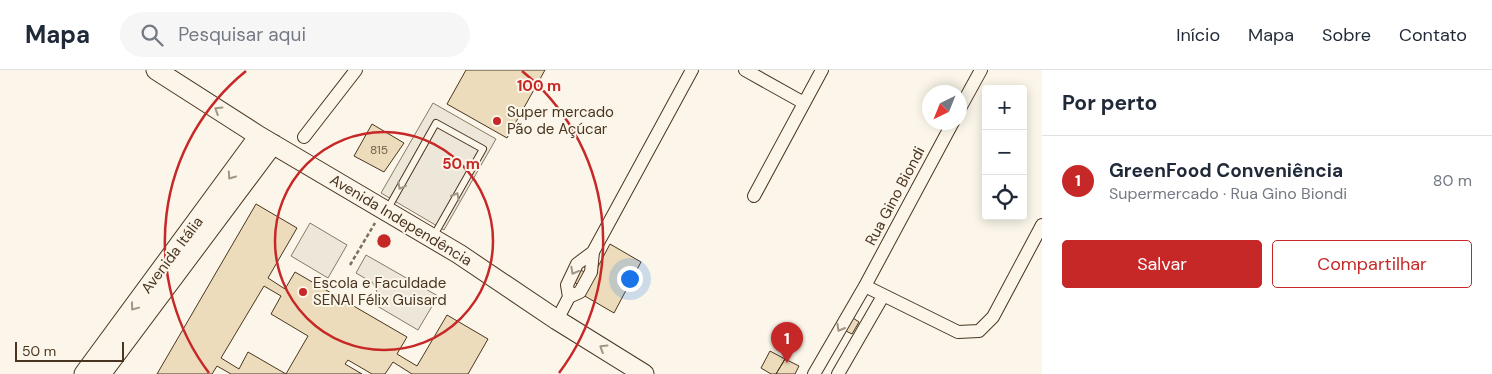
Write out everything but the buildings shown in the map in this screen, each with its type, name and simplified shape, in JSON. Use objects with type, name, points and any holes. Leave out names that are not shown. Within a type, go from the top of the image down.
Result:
[{"type":"main road","name":"Avenida Independência","points":[[156,70],[169,75],[266,140],[459,254],[557,320],[644,374]]},
{"type":"main road","name":"Avenida Itália","points":[[84,374],[266,140]]},
{"type":"main road","name":"Avenida Itália","points":[[101,374],[266,140]]},
{"type":"street","points":[[304,137],[356,70]]},
{"type":"street","points":[[557,320],[569,296],[580,292],[591,272],[593,252],[692,70]]},
{"type":"street","points":[[746,70],[804,103]]},
{"type":"street","points":[[754,196],[822,70]]},
{"type":"street","points":[[967,97],[981,70]]},
{"type":"street","name":"Rua Gino Biondi","points":[[817,373],[949,130]]},
{"type":"street","points":[[865,286],[958,332],[979,331],[993,317],[1042,224]]},
{"type":"street","points":[[838,374],[883,296]]},
{"type":"lane","points":[[385,210],[436,123],[483,149],[432,238]]},
{"type":"path","points":[[350,265],[385,210]]},
{"type":"shaded area","points":[[433,103],[496,139],[444,230],[381,193]]},
{"type":"shaded area","points":[[310,223],[347,245],[328,278],[291,256]]},
{"type":"shaded area","points":[[366,255],[438,296],[418,330],[372,303],[377,292],[373,283],[356,273]]},
{"type":"place","name":"Super mercado Pão de Açúcar","points":[[497,121]]},
{"type":"place","name":"Escola e Faculdade SENAI Félix Guisard","points":[[303,292]]},
{"type":"place","name":"GreenFood Conveniência","points":[[787,363]]}]
